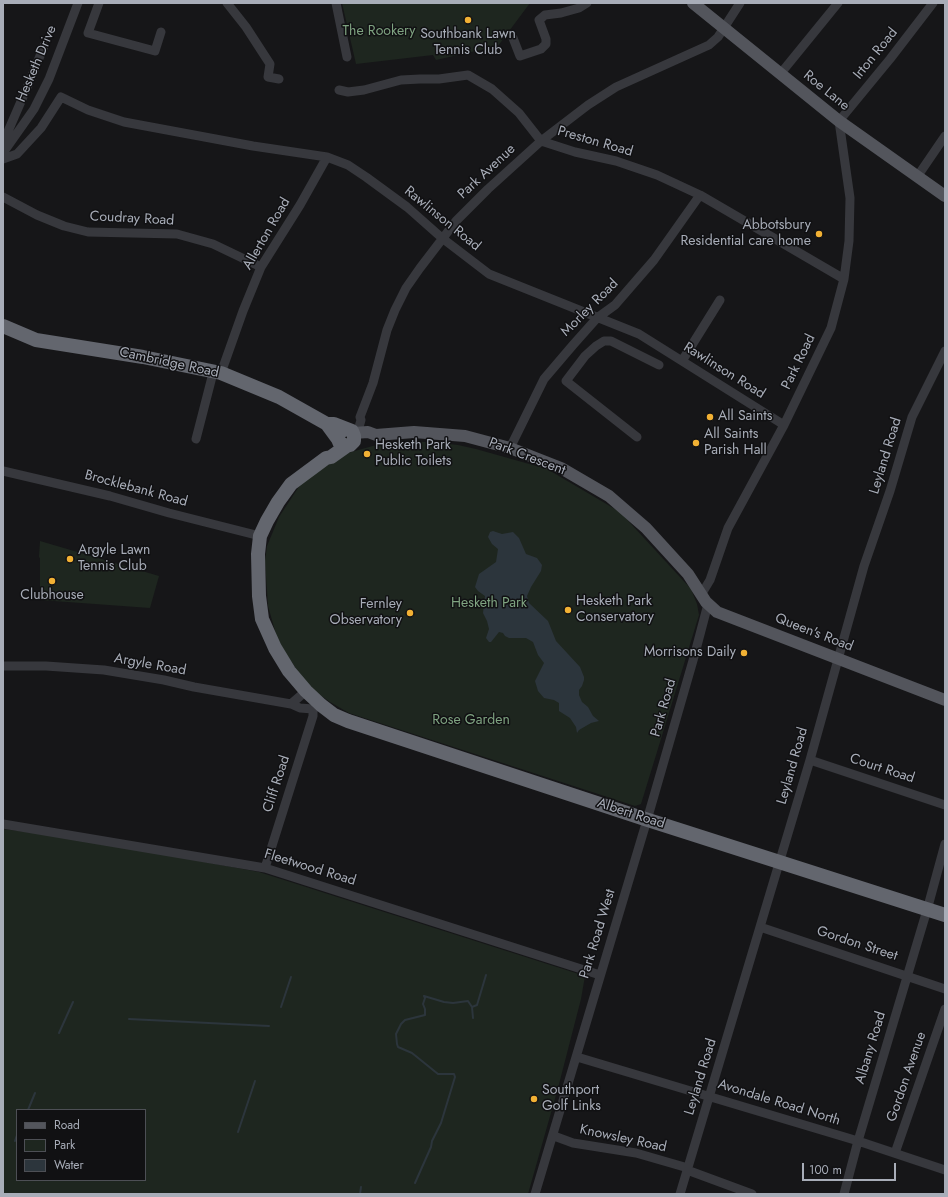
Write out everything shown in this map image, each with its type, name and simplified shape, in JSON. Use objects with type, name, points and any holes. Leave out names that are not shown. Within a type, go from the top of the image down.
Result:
[{"type":"highway","name":"Cambridge Road","points":[[3,326],[36,340],[143,357],[217,373],[278,397],[328,424],[347,437]]},
{"type":"highway","points":[[317,707],[289,671],[275,648],[262,619],[258,573],[260,536],[278,502],[291,484],[326,458],[331,457],[347,437]]},
{"type":"highway","name":"Albert Road","points":[[317,707],[348,721],[646,820],[945,916]]},
{"type":"main road","name":"Roe Lane","points":[[693,3],[839,121],[945,196]]},
{"type":"main road","name":"Park Crescent","points":[[347,437],[368,432],[376,435],[414,432],[465,436],[510,448],[561,468],[609,496],[646,528],[688,574]]},
{"type":"main road","name":"Queen's Road","points":[[688,574],[704,600],[712,609],[724,615],[945,700]]},
{"type":"street","name":"Hesketh Drive","points":[[3,153],[34,109],[49,78],[78,3]]},
{"type":"street","points":[[99,3],[88,33],[155,51],[161,32]]},
{"type":"street","points":[[227,3],[246,27],[270,64],[268,77],[279,79]]},
{"type":"street","points":[[336,3],[347,56]]},
{"type":"street","points":[[513,38],[520,56],[542,49],[546,44],[546,39],[539,20],[545,15],[579,8],[588,3]]},
{"type":"street","name":"Park Avenue","points":[[347,437],[360,417],[373,383],[387,330],[406,288],[456,221],[540,141],[588,105],[616,87],[709,46],[724,28],[740,3]]},
{"type":"street","points":[[781,73],[838,3]]},
{"type":"street","name":"Irton Road","points":[[839,121],[890,59],[933,3]]},
{"type":"street","points":[[3,143],[44,46]]},
{"type":"street","name":"Preston Road","points":[[339,91],[348,92],[364,90],[401,80],[439,79],[468,75],[492,89],[519,114],[540,141],[575,152],[616,161],[657,175],[700,195],[844,279]]},
{"type":"street","name":"Rawlinson Road","points":[[3,159],[17,154],[41,128],[61,97],[88,110],[124,122],[253,146],[327,157],[348,165],[366,177],[407,207],[442,238],[488,274],[639,334],[784,425]]},
{"type":"street","name":"Park Road","points":[[646,820],[694,657],[704,600],[728,528],[784,425],[831,328],[844,279],[849,241],[850,198],[839,121]]},
{"type":"street","points":[[917,177],[945,136]]},
{"type":"street","name":"Allerton Road","points":[[196,438],[217,373],[261,267],[300,205],[327,157]]},
{"type":"street","name":"Morley Road","points":[[510,448],[544,379],[597,318],[616,305],[654,260],[700,195]]},
{"type":"street","name":"Coudray Road","points":[[3,197],[36,215],[64,226],[88,232],[177,234],[213,244],[261,267]]},
{"type":"street","points":[[682,361],[720,300]]},
{"type":"street","points":[[566,381],[585,356],[604,341],[611,340],[659,365]]},
{"type":"street","points":[[573,345],[585,356]]},
{"type":"street","points":[[650,360],[658,346]]},
{"type":"street","name":"Leyland Road","points":[[680,1194],[810,760],[864,566],[890,491],[912,417],[945,351]]},
{"type":"street","points":[[550,372],[566,381],[637,437]]},
{"type":"street","name":"Brocklebank Road","points":[[3,470],[110,496],[169,513],[260,536]]},
{"type":"street","name":"Argyle Road","points":[[3,666],[46,666],[104,670],[291,704],[300,708],[317,707]]},
{"type":"street","points":[[291,704],[306,691]]},
{"type":"street","name":"Cliff Road","points":[[265,868],[317,707]]},
{"type":"street","name":"Court Road","points":[[810,760],[945,805]]},
{"type":"street","name":"Park Road West","points":[[535,1194],[554,1136],[646,820]]},
{"type":"street","name":"Fleetwood Road","points":[[3,824],[265,868],[600,975]]},
{"type":"street","name":"Albany Road","points":[[844,1194],[858,1141],[927,910],[945,844]]},
{"type":"street","name":"Gordon Street","points":[[760,927],[945,989]]},
{"type":"street","name":"Gordon Avenue","points":[[895,1153],[945,1009]]},
{"type":"street","name":"Avondale Road North","points":[[577,1057],[858,1141],[945,1170]]},
{"type":"street","name":"Knowsley Road","points":[[554,1136],[573,1143],[636,1153],[687,1169],[752,1194]]},
{"type":"green space","name":"The Rookery","points":[[342,3],[530,3],[498,46],[436,60],[433,55],[356,64]]},
{"type":"green space","name":"Hesketh Park","points":[[387,442],[430,442],[458,445],[547,469],[620,512],[691,589],[697,604],[699,615],[641,804],[635,806],[349,713],[312,689],[300,675],[278,641],[268,606],[265,561],[267,546],[279,517],[300,485],[323,466],[344,454]]},
{"type":"green space","name":"Argyle Lawn Tennis Club","points":[[40,541],[159,576],[150,608],[40,600]]},
{"type":"green space","points":[[3,829],[82,839],[259,872],[585,976],[581,999],[558,1088],[528,1194],[3,1194]]},
{"type":"water","points":[[493,531],[502,534],[513,532],[519,538],[526,554],[537,558],[542,565],[541,571],[527,596],[529,603],[548,621],[556,641],[580,667],[584,680],[579,690],[579,695],[582,702],[599,721],[591,723],[579,730],[577,733],[576,727],[570,718],[559,711],[559,703],[554,700],[544,698],[538,691],[535,681],[544,663],[538,655],[533,642],[526,638],[509,638],[503,633],[499,632],[491,642],[489,642],[486,638],[489,629],[483,613],[485,596],[475,587],[479,574],[496,562],[498,549],[492,544],[488,537],[490,532]]},
{"type":"waterway","points":[[472,1007],[477,1005],[486,975]]},
{"type":"waterway","points":[[281,1007],[291,977]]},
{"type":"waterway","points":[[415,1183],[441,1123],[455,1077],[454,1074],[438,1074],[412,1053],[398,1047],[396,1034],[401,1024],[405,1020],[425,1015],[423,1004],[425,998],[424,996],[444,1002],[453,1003],[468,1001],[472,1007],[473,1018]]},
{"type":"waterway","points":[[59,1033],[73,1002]]},
{"type":"waterway","points":[[129,1019],[269,1026]]},
{"type":"waterway","points":[[238,1132],[255,1081]]},
{"type":"waterway","points":[[28,1109],[35,1093]]},
{"type":"waterway","points":[[360,1194],[361,1187]]},
{"type":"place","name":"Southbank Lawn Tennis Club","points":[[468,20]]},
{"type":"place","name":"Abbotsbury Residential care home","points":[[819,234]]},
{"type":"place","name":"All Saints","points":[[710,417]]},
{"type":"place","name":"All Saints Parish Hall","points":[[696,443]]},
{"type":"place","name":"Hesketh Park Public Toilets","points":[[367,454]]},
{"type":"place","name":"Argyle Lawn Tennis Club","points":[[70,559]]},
{"type":"place","name":"Clubhouse","points":[[52,581]]},
{"type":"place","name":"Hesketh Park Conservatory","points":[[568,610]]},
{"type":"place","name":"Fernley Observatory","points":[[410,613]]},
{"type":"place","name":"Morrisons Daily","points":[[744,653]]},
{"type":"place","name":"Southport Golf Links","points":[[534,1099]]},
{"type":"park label","name":"Rose Garden","points":[[471,721]]}]
